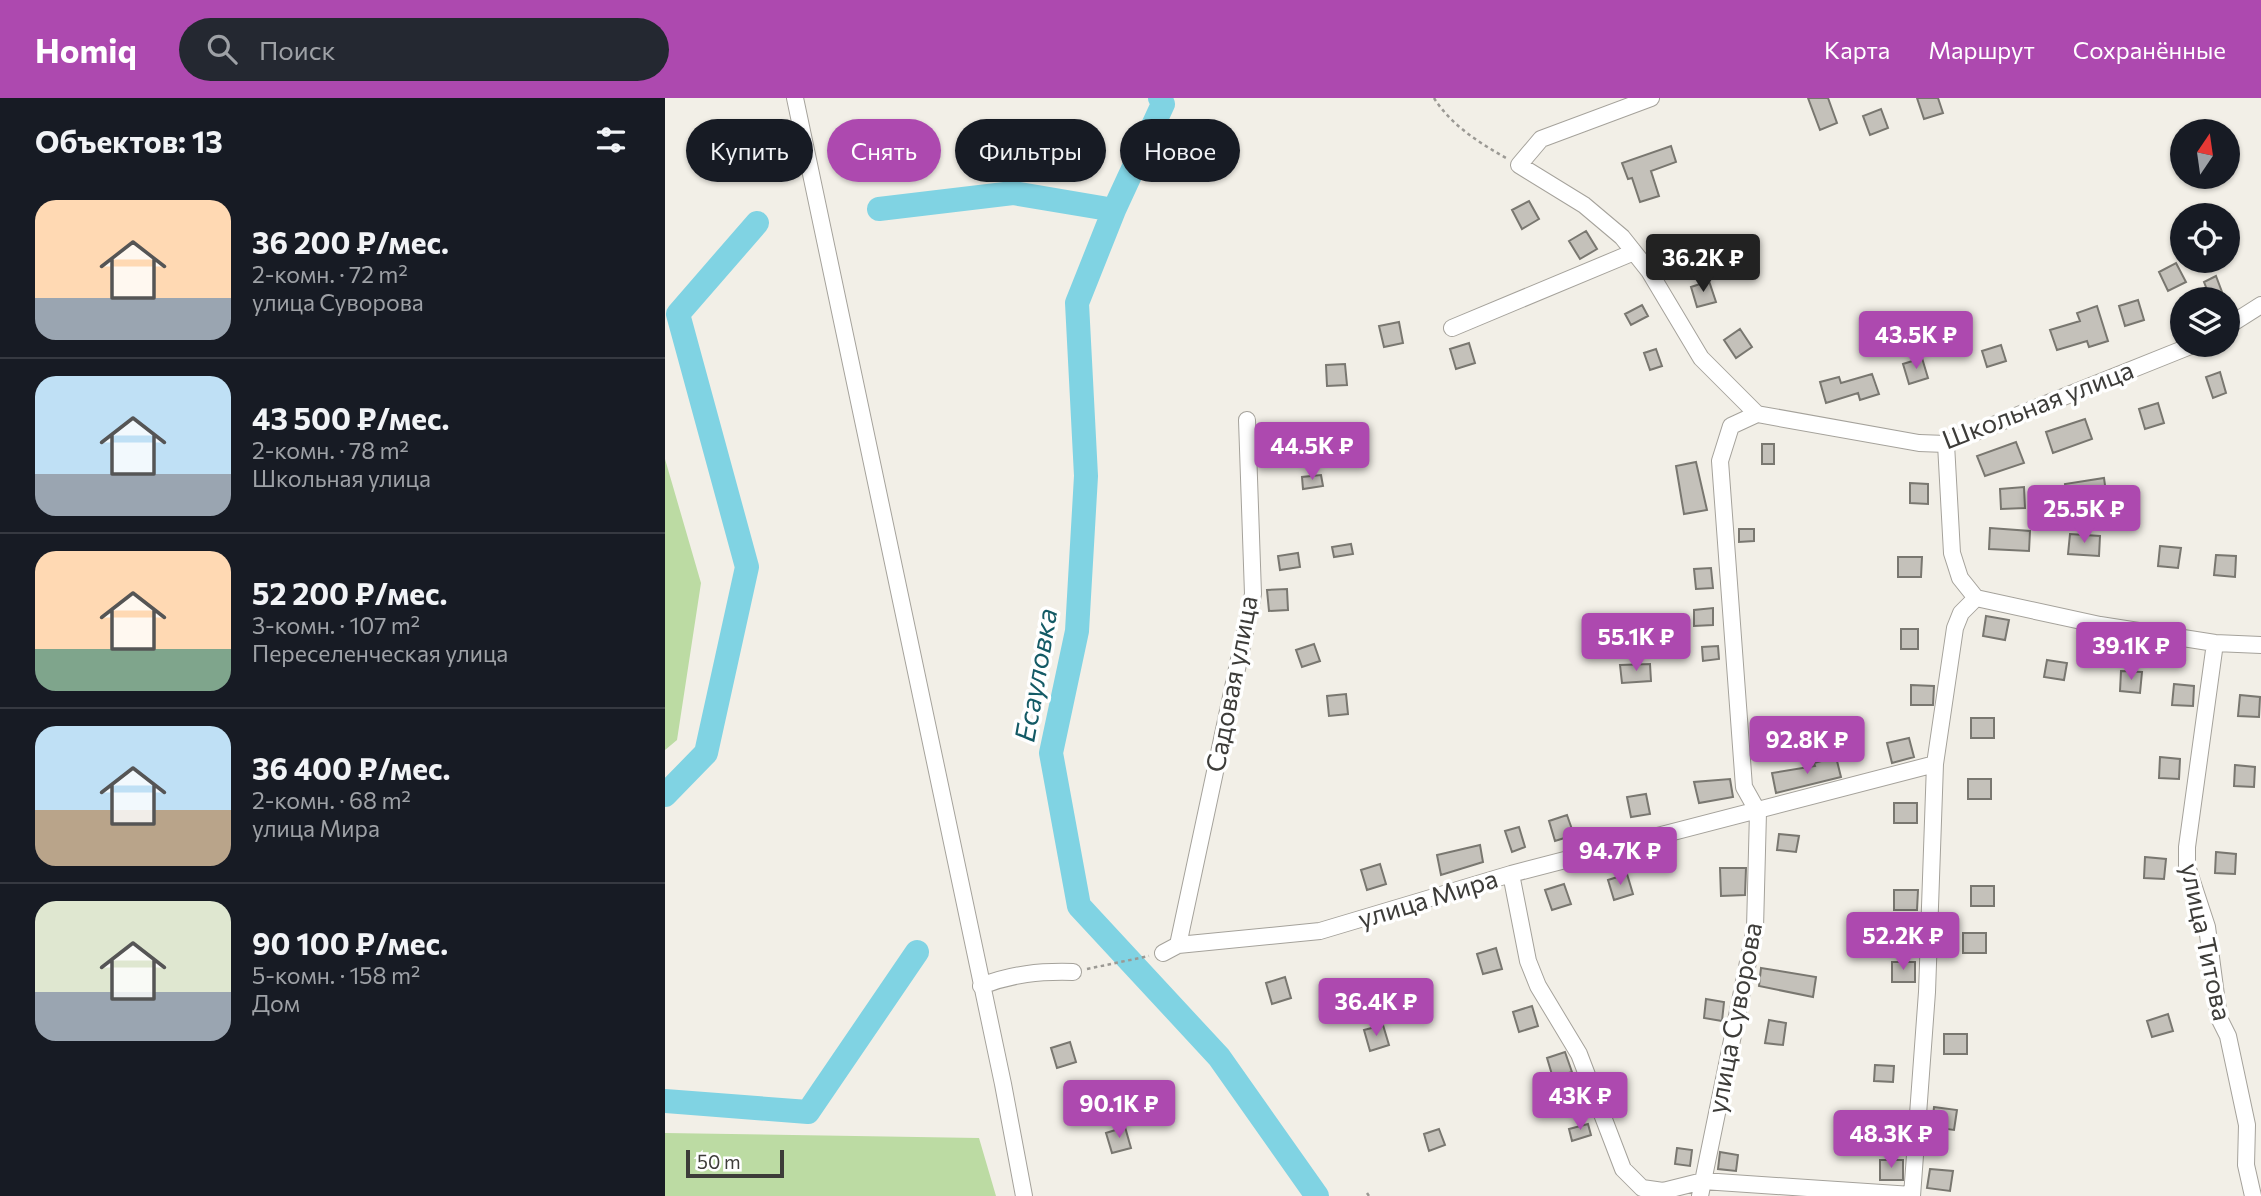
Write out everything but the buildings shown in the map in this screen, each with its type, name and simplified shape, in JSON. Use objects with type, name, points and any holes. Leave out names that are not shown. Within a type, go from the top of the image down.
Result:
[{"type":"street","points":[[795,98],[1024,1196]]},
{"type":"street","points":[[1651,98],[1541,139],[1519,165],[1584,205],[1635,252],[1702,358],[1757,414]]},
{"type":"street","points":[[1452,328],[1635,252]]},
{"type":"street","points":[[2240,318],[2261,305]]},
{"type":"street","name":"Школьная улица","points":[[1757,414],[1919,443],[1946,444],[2170,354]]},
{"type":"street","name":"улица Суворова","points":[[1702,1188],[1753,940],[1758,812],[1744,787],[1720,461],[1731,426],[1757,414]]},
{"type":"street","name":"Садовая улица","points":[[1178,944],[1253,594],[1247,420]]},
{"type":"street","points":[[1946,444],[1952,553],[1960,578],[1976,597],[2100,625],[2215,643],[2261,645]]},
{"type":"street","points":[[1511,874],[1528,961],[1538,986],[1579,1054],[1623,1169],[1642,1188],[1671,1191],[1702,1188],[1912,1196],[1927,992],[1935,764],[1955,628],[1961,613],[1976,597]]},
{"type":"street","name":"улица Титова","points":[[2215,643],[2187,847],[2187,866],[2207,927],[2219,1018],[2228,1037],[2247,1125],[2246,1166],[2253,1196]]},
{"type":"street","name":"улица Мира","points":[[1163,953],[1178,944],[1320,931],[1511,874],[1935,764]]},
{"type":"street","points":[[981,986],[1007,976],[1041,971],[1073,972]]},
{"type":"path","points":[[1434,98],[1442,110],[1475,140],[1519,165]]},
{"type":"path","points":[[1073,972],[1163,953]]},
{"type":"green space","points":[[665,459],[701,583],[677,740],[665,750]]},
{"type":"green space","points":[[665,1133],[979,1138],[996,1196],[665,1196]]},
{"type":"waterway","name":"Есауловка","points":[[1160,98],[1163,104],[1114,210],[1077,303],[1086,476],[1077,631],[1051,753],[1079,906],[1219,1057],[1317,1196]]},
{"type":"waterway","name":"Есауловка","points":[[879,209],[1013,193],[1114,210]]},
{"type":"waterway","name":"Есауловка","points":[[665,795],[706,753],[747,567],[678,314],[757,223]]},
{"type":"waterway","name":"Есауловка","points":[[665,1101],[808,1112],[917,952]]}]
